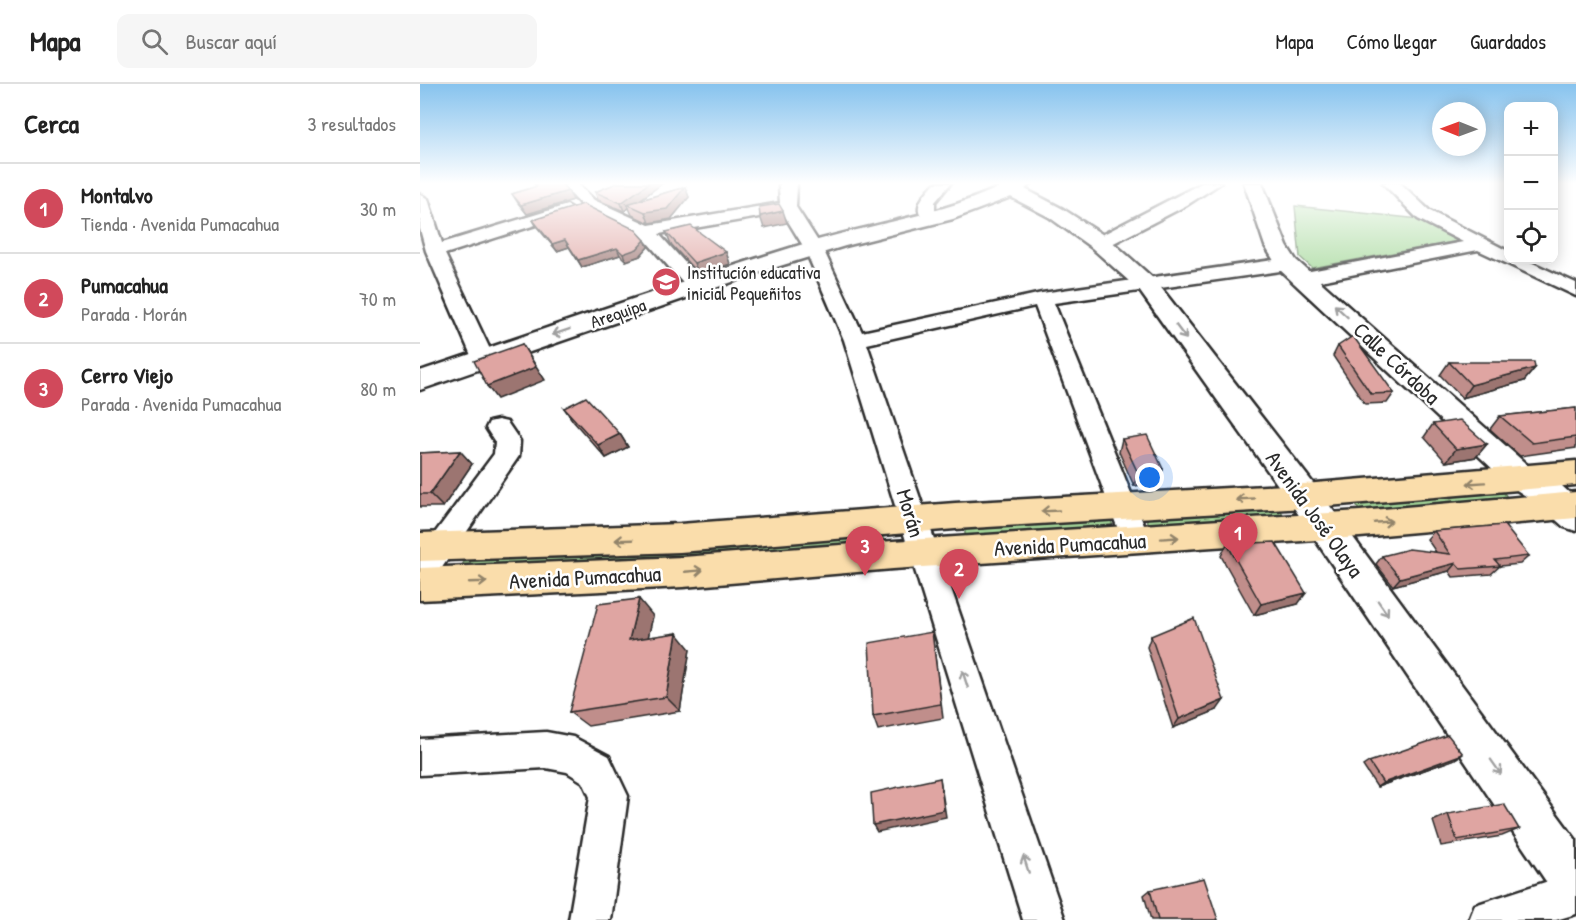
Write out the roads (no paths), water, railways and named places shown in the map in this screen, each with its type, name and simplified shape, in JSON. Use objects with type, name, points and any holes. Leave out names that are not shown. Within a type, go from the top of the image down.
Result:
[{"type":"main road","name":"Avenida Pumacahua","points":[[431,547],[680,538],[919,536],[1136,540],[1523,479],[1576,473]]},
{"type":"main road","name":"Avenida Pumacahua","points":[[420,584],[672,573],[1124,507],[1314,511],[1572,510]]},
{"type":"street","points":[[425,222],[435,251],[484,360]]},
{"type":"street","points":[[435,251],[527,222]]},
{"type":"street","points":[[628,222],[647,231],[696,286]]},
{"type":"street","points":[[647,231],[700,222]]},
{"type":"street","name":"Morán","points":[[797,222],[814,249],[855,340],[1044,920]]},
{"type":"street","name":"Arequipa","points":[[420,381],[696,286],[814,249],[915,222]]},
{"type":"street","name":"Avenida José Olaya","points":[[1069,222],[1100,243],[1147,285],[1314,511],[1576,881]]},
{"type":"street","points":[[1100,243],[1141,222]]},
{"type":"street","name":"Calle Córdoba","points":[[1267,222],[1276,246],[1296,271],[1523,479],[1572,510]]},
{"type":"street","points":[[1437,222],[1504,256]]},
{"type":"street","points":[[855,340],[1042,299],[1147,285],[1296,271],[1479,244]]},
{"type":"street","points":[[1521,264],[1576,290]]},
{"type":"street","points":[[1042,299],[1136,540]]},
{"type":"street","points":[[420,576],[431,547],[506,456],[508,441],[498,428]]},
{"type":"street","points":[[420,757],[546,750],[573,755],[597,769],[609,796],[590,920]]},
{"type":"street","points":[[1490,920],[1576,893]]},
{"type":"place","name":"Institución educativa inicial Pequeñitos","points":[[666,282]]},
{"type":"place","name":"Montalvo","points":[[1238,563]]},
{"type":"place","name":"Cerro Viejo","points":[[865,576]]},
{"type":"place","name":"Pumacahua","points":[[959,599]]}]
